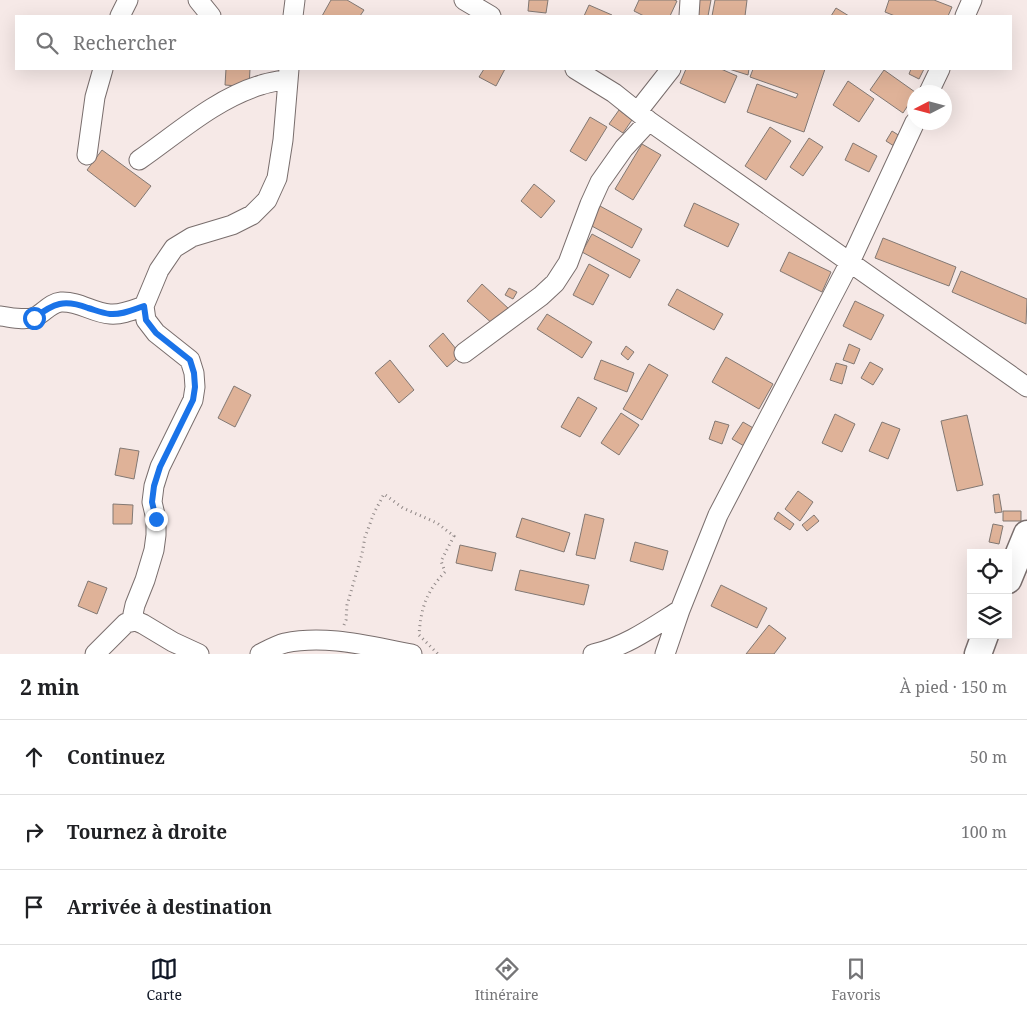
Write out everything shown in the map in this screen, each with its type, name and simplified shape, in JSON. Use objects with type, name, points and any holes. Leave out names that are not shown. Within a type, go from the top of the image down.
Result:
[{"type":"street","points":[[120,15],[128,0]]},
{"type":"street","points":[[198,0],[210,15]]},
{"type":"street","points":[[293,15],[295,0]]},
{"type":"street","points":[[689,15],[690,0]]},
{"type":"street","points":[[964,15],[972,0]]},
{"type":"street","points":[[469,1],[490,15]]},
{"type":"street","points":[[87,155],[95,97],[103,70]]},
{"type":"street","points":[[577,70],[614,93],[643,116],[1027,386]]},
{"type":"street","points":[[464,353],[555,283],[568,262],[600,182],[624,148],[670,70]]},
{"type":"street","points":[[932,85],[940,70]]},
{"type":"street","points":[[136,621],[133,614],[135,605],[154,550],[156,519],[152,502],[154,486],[160,467],[193,400],[195,387],[194,373],[190,360],[156,333],[146,320],[144,306],[158,270],[174,248],[192,237],[252,216],[267,200],[277,178],[283,140],[288,74],[236,95],[200,115],[139,160]]},
{"type":"street","points":[[665,654],[680,610],[718,516],[850,262],[911,130]]},
{"type":"street","points":[[0,316],[22,319],[34,318],[48,307],[60,302],[71,303],[109,314],[122,314],[144,306]]},
{"type":"street","points":[[1012,570],[1027,534]]},
{"type":"street","points":[[593,654],[638,636],[680,610]]},
{"type":"street","points":[[95,654],[126,624],[136,621],[199,654]]},
{"type":"street","points":[[978,654],[984,639]]},
{"type":"street","points":[[260,654],[283,643],[307,640],[339,642],[412,654]]},
{"type":"path","points":[[339,642],[346,620],[347,605],[365,537],[384,494],[404,508],[437,524],[454,536],[441,561],[445,572],[433,585],[421,613],[419,635],[438,654]]},
{"type":"building","points":[[331,0],[347,0],[364,10],[361,15],[323,15]]},
{"type":"building","points":[[529,0],[548,0],[546,13],[528,11]]},
{"type":"building","points":[[639,0],[677,1],[670,15],[642,15],[634,11]]},
{"type":"building","points":[[698,0],[711,0],[708,15],[696,15]]},
{"type":"building","points":[[715,0],[747,0],[745,15],[712,15]]},
{"type":"building","points":[[889,0],[934,0],[952,7],[948,15],[892,15],[885,12]]},
{"type":"building","points":[[589,5],[612,15],[584,15]]},
{"type":"building","points":[[836,8],[847,15],[832,15]]},
{"type":"building","points":[[226,70],[250,70],[249,87],[225,85]]},
{"type":"building","points":[[483,70],[504,70],[496,86],[479,77]]},
{"type":"building","points":[[686,70],[723,70],[737,76],[725,103],[680,83]]},
{"type":"building","points":[[732,70],[749,70],[748,75]]},
{"type":"building","points":[[753,70],[825,70],[804,132],[747,112],[757,84],[796,98],[798,94],[750,77]]},
{"type":"building","points":[[884,70],[907,86],[907,107],[903,113],[870,90]]},
{"type":"building","points":[[911,70],[924,70],[919,79],[909,74]]},
{"type":"building","points":[[848,81],[874,99],[859,122],[833,105]]},
{"type":"building","points":[[619,110],[632,120],[623,133],[609,124]]},
{"type":"building","points":[[590,117],[607,127],[586,161],[570,151]]},
{"type":"building","points":[[770,127],[791,141],[766,180],[745,166]]},
{"type":"building","points":[[892,131],[900,136],[894,146],[886,141]]},
{"type":"building","points":[[809,138],[823,147],[803,176],[790,167]]},
{"type":"building","points":[[853,143],[877,156],[869,172],[845,160]]},
{"type":"building","points":[[642,144],[661,155],[633,200],[615,189]]},
{"type":"building","points":[[102,150],[151,186],[135,207],[87,170]]},
{"type":"building","points":[[534,184],[555,201],[541,218],[521,201]]},
{"type":"building","points":[[694,203],[739,224],[728,247],[684,226]]},
{"type":"building","points":[[600,206],[642,229],[632,248],[590,225]]},
{"type":"building","points":[[592,234],[640,260],[630,278],[582,252]]},
{"type":"building","points":[[883,238],[956,267],[949,286],[875,258]]},
{"type":"building","points":[[789,252],[831,272],[822,292],[780,271]]},
{"type":"building","points":[[589,264],[609,275],[593,305],[573,295]]},
{"type":"building","points":[[961,271],[1027,299],[1026,324],[952,292]]},
{"type":"building","points":[[482,284],[509,309],[494,325],[467,301]]},
{"type":"building","points":[[509,288],[517,292],[513,299],[505,295]]},
{"type":"building","points":[[677,289],[723,314],[714,330],[668,305]]},
{"type":"building","points":[[855,301],[884,315],[871,340],[843,326]]},
{"type":"building","points":[[547,314],[592,342],[582,358],[537,329]]},
{"type":"building","points":[[443,333],[461,355],[447,367],[429,346]]},
{"type":"building","points":[[849,344],[860,349],[854,364],[843,360]]},
{"type":"building","points":[[626,346],[634,352],[628,360],[621,354]]},
{"type":"building","points":[[726,357],[773,384],[759,409],[712,382]]},
{"type":"building","points":[[390,360],[414,390],[399,403],[375,373]]},
{"type":"building","points":[[601,360],[634,373],[627,392],[594,379]]},
{"type":"building","points":[[870,362],[883,369],[873,385],[861,378]]},
{"type":"building","points":[[836,363],[847,366],[842,384],[830,380]]},
{"type":"building","points":[[649,364],[668,375],[642,420],[623,409]]},
{"type":"building","points":[[234,386],[251,395],[235,427],[218,418]]},
{"type":"building","points":[[578,397],[597,408],[580,437],[561,427]]},
{"type":"building","points":[[621,413],[639,425],[619,455],[601,443]]},
{"type":"building","points":[[835,414],[855,424],[842,452],[822,443]]},
{"type":"building","points":[[967,415],[983,485],[957,491],[941,421]]},
{"type":"building","points":[[715,421],[729,425],[722,444],[709,439]]},
{"type":"building","points":[[743,422],[755,429],[744,446],[732,439]]},
{"type":"building","points":[[882,422],[900,429],[888,459],[869,451]]},
{"type":"building","points":[[120,448],[139,451],[134,479],[115,475]]},
{"type":"building","points":[[798,491],[813,502],[800,521],[785,509]]},
{"type":"building","points":[[999,494],[1002,512],[995,513],[993,495]]},
{"type":"building","points":[[113,504],[133,505],[132,524],[113,524]]},
{"type":"building","points":[[1003,511],[1021,511],[1021,521],[1003,521]]},
{"type":"building","points":[[778,512],[794,524],[790,530],[774,519]]},
{"type":"building","points":[[585,514],[604,519],[595,559],[576,555]]},
{"type":"building","points":[[814,515],[819,521],[807,531],[802,525]]},
{"type":"building","points":[[522,518],[570,533],[564,552],[516,537]]},
{"type":"building","points":[[993,524],[1003,526],[999,544],[989,542]]},
{"type":"building","points":[[635,542],[668,551],[663,570],[630,561]]},
{"type":"building","points":[[460,545],[496,553],[492,571],[456,563]]},
{"type":"building","points":[[520,570],[589,585],[584,605],[515,590]]},
{"type":"building","points":[[88,581],[107,588],[97,614],[78,606]]},
{"type":"building","points":[[721,585],[767,608],[757,628],[711,606]]},
{"type":"building","points":[[769,625],[786,638],[774,654],[746,654]]},
{"type":"route","points":[[34,318],[48,307],[60,302],[84,306],[109,314],[122,314],[144,306],[146,320],[156,333],[167,344],[190,360],[194,373],[195,387],[193,400],[160,467],[154,486],[152,502],[156,519]]}]
